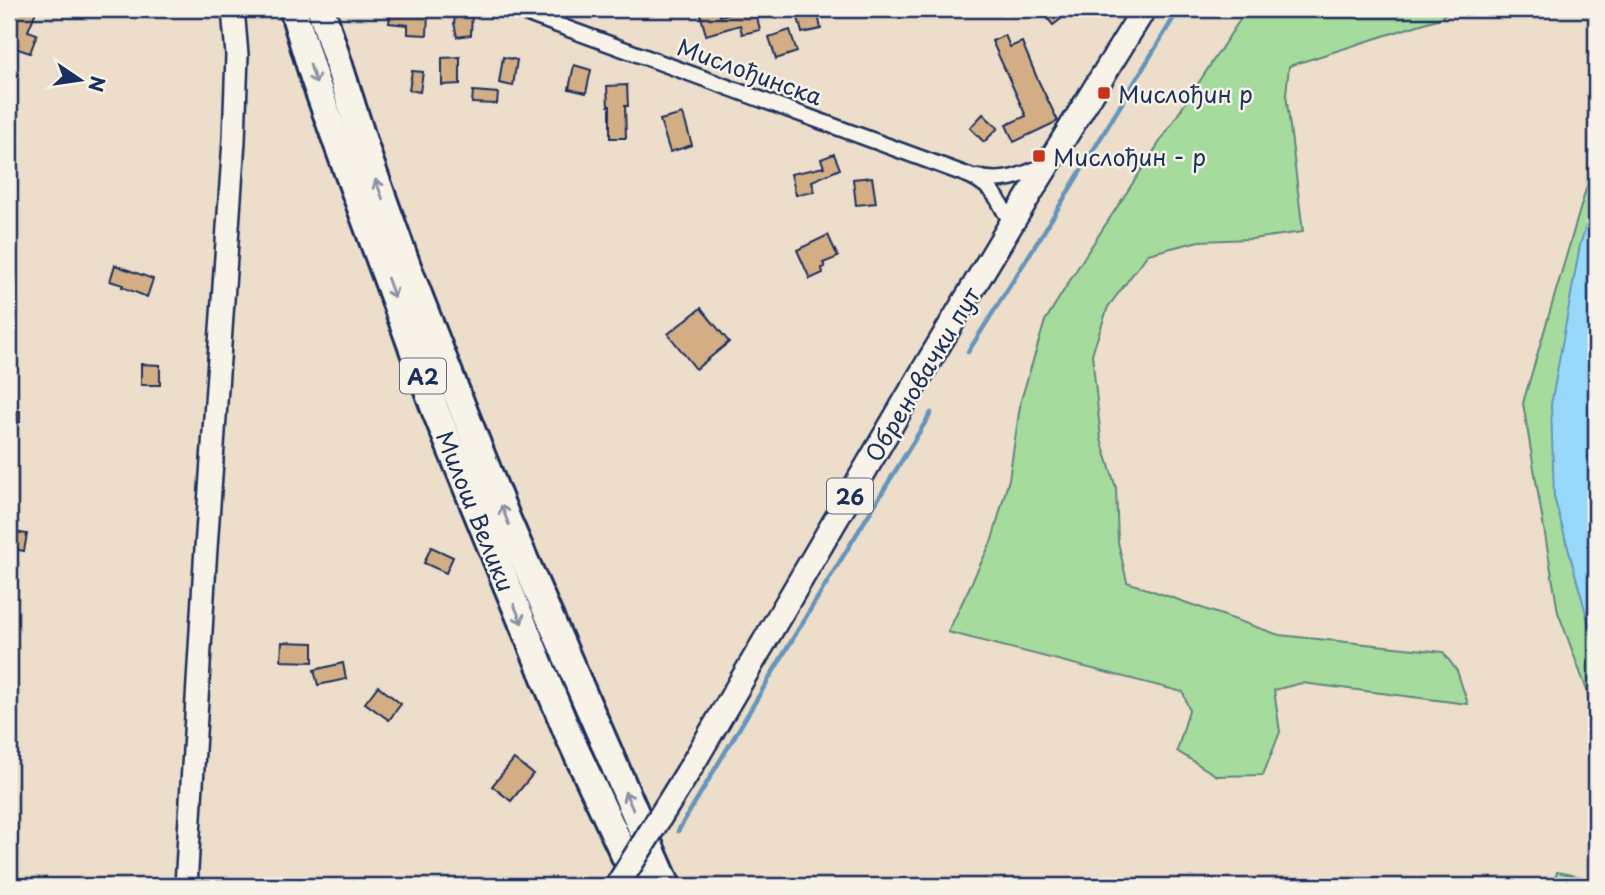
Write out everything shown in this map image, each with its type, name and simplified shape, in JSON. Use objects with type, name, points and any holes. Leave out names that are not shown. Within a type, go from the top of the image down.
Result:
[{"type":"highway","name":"Милош Велики","points":[[293,9],[314,78],[436,412],[569,736],[639,886]]},
{"type":"highway","name":"Милош Велики","points":[[321,9],[370,163],[462,407],[555,633],[667,886]]},
{"type":"main road","points":[[186,886],[234,140],[237,54],[233,9]]},
{"type":"main road","name":"Обреновачки пут","points":[[617,886],[688,772],[1013,221],[1144,9]]},
{"type":"street","name":"Мислођинска","points":[[514,9],[970,176],[1010,178],[1049,163]]},
{"type":"street","name":"Мислођинска","points":[[970,176],[990,190],[1005,215],[1013,221]]},
{"type":"green space","points":[[1247,9],[1452,9],[1440,18],[1289,66],[1286,94],[1303,232],[1252,239],[1199,241],[1148,254],[1108,307],[1092,354],[1101,439],[1116,488],[1118,542],[1127,582],[1279,635],[1443,652],[1457,671],[1468,704],[1302,683],[1274,690],[1280,732],[1263,775],[1217,776],[1177,751],[1189,710],[1183,692],[948,632],[992,540],[1009,479],[1021,400],[1045,321]]},
{"type":"green space","points":[[1596,155],[1596,715],[1558,612],[1523,403]]},
{"type":"green space","points":[[1557,872],[1596,880],[1596,886],[1553,886]]},
{"type":"water","points":[[1596,193],[1596,641],[1592,635],[1554,497],[1551,405],[1580,245]]},
{"type":"building","points":[[9,9],[37,9],[28,31],[37,34],[30,53],[9,46]]},
{"type":"building","points":[[391,9],[428,12],[427,35],[408,34],[408,25],[389,23]]},
{"type":"building","points":[[456,9],[472,9],[471,35],[457,37],[454,23]]},
{"type":"building","points":[[699,9],[718,9],[720,16],[755,9],[760,30],[742,34],[740,25],[706,35]]},
{"type":"building","points":[[796,9],[817,9],[821,29],[802,33]]},
{"type":"building","points":[[1040,9],[1074,9],[1053,25]]},
{"type":"building","points":[[790,30],[797,52],[776,59],[769,37]]},
{"type":"building","points":[[1005,35],[1010,47],[1022,42],[1058,121],[1014,142],[1006,125],[1026,116],[992,41]]},
{"type":"building","points":[[460,57],[460,84],[442,85],[442,58]]},
{"type":"building","points":[[503,57],[517,60],[513,86],[499,83]]},
{"type":"building","points":[[574,65],[591,70],[586,93],[569,89]]},
{"type":"building","points":[[412,71],[423,72],[420,92],[409,90]]},
{"type":"building","points":[[627,85],[626,138],[610,138],[607,86]]},
{"type":"building","points":[[473,91],[498,93],[497,104],[472,103]]},
{"type":"building","points":[[683,114],[692,145],[670,152],[660,120]]},
{"type":"building","points":[[983,114],[998,128],[984,142],[970,128]]},
{"type":"building","points":[[834,154],[840,169],[812,181],[814,192],[796,195],[791,174],[824,167],[821,159]]},
{"type":"building","points":[[872,177],[876,203],[856,205],[853,179]]},
{"type":"building","points":[[828,235],[838,257],[823,263],[823,273],[810,279],[797,250]]},
{"type":"building","points":[[115,265],[153,279],[147,297],[110,281]]},
{"type":"building","points":[[701,308],[729,342],[696,369],[668,334]]},
{"type":"building","points":[[141,364],[160,365],[160,385],[141,385]]},
{"type":"building","points":[[9,411],[20,411],[20,422],[9,422]]},
{"type":"building","points":[[9,531],[27,534],[24,551],[9,548]]},
{"type":"building","points":[[431,547],[453,557],[446,573],[424,563]]},
{"type":"building","points":[[282,642],[313,643],[313,662],[281,661]]},
{"type":"building","points":[[343,663],[346,679],[318,685],[314,670]]},
{"type":"building","points":[[378,686],[401,704],[389,720],[365,703]]},
{"type":"building","points":[[514,759],[533,774],[511,801],[492,786]]},
{"type":"waterway","points":[[968,352],[1179,9]]},
{"type":"waterway","points":[[678,831],[931,413]]},
{"type":"place","name":"Мислођин р","points":[[1104,93]]},
{"type":"place","name":"Мислођин - р","points":[[1039,156]]}]
